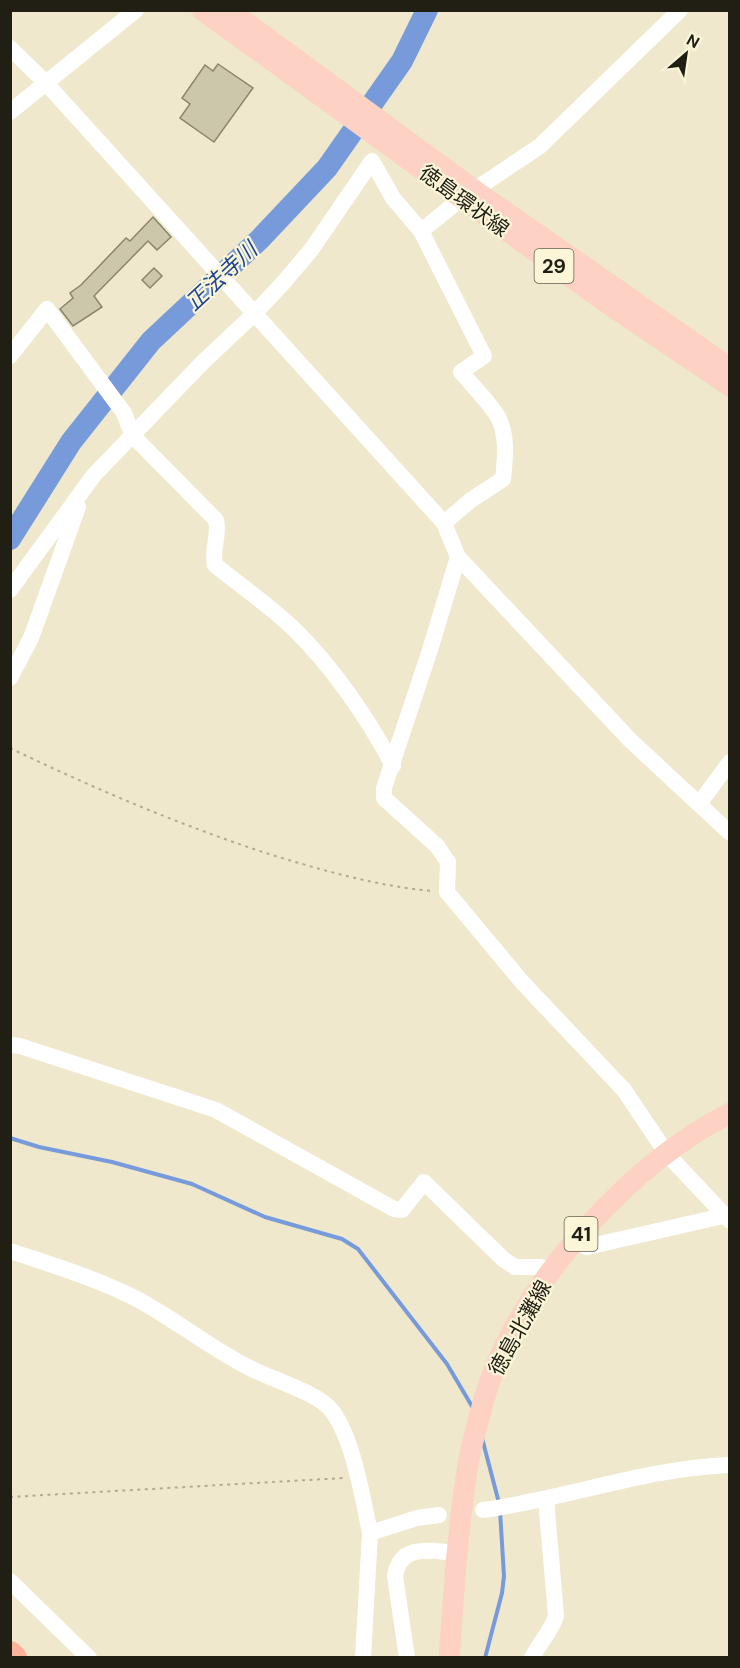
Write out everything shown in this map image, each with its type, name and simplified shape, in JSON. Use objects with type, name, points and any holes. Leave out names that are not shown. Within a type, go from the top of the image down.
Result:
[{"type":"highway","points":[[10,1654],[14,1658]]},
{"type":"main road","name":"徳島環状線","points":[[202,10],[336,99]]},
{"type":"main road","name":"徳島環状線","points":[[229,10],[386,138],[729,368]]},
{"type":"main road","name":"徳島環状線","points":[[467,194],[604,301],[729,386]]},
{"type":"main road","name":"徳島北灘線","points":[[449,1658],[456,1553],[470,1455],[484,1399],[507,1345],[530,1303],[553,1270],[575,1241],[623,1190],[706,1125],[729,1113]]},
{"type":"street","points":[[10,112],[136,10]]},
{"type":"street","points":[[421,231],[467,194],[540,146],[680,10]]},
{"type":"street","points":[[10,48],[45,82],[444,523],[458,557],[630,740],[729,833]]},
{"type":"street","points":[[10,590],[94,475],[203,362],[254,314],[310,250],[386,138]]},
{"type":"street","points":[[372,161],[393,198],[421,231],[484,356],[461,372],[498,416],[503,433],[505,459],[503,479],[471,500],[444,523]]},
{"type":"street","points":[[10,356],[47,309],[89,369],[124,413],[133,436],[216,520],[218,528],[212,556],[215,565],[293,628],[326,663],[379,740],[393,766]]},
{"type":"street","points":[[10,678],[31,638],[85,489]]},
{"type":"street","points":[[458,557],[393,766],[384,788],[384,798],[437,846],[448,862],[447,892],[522,982],[624,1090],[667,1154],[726,1218]]},
{"type":"street","points":[[699,804],[729,762]]},
{"type":"street","points":[[10,1045],[20,1046],[216,1110],[394,1209],[402,1210],[424,1182],[503,1259],[515,1267],[542,1267],[553,1270]]},
{"type":"street","points":[[575,1241],[586,1247],[726,1218]]},
{"type":"street","points":[[10,1251],[84,1276],[135,1298],[250,1368],[321,1400],[331,1410],[341,1424],[358,1477],[370,1533],[363,1658]]},
{"type":"street","points":[[495,1509],[656,1474],[729,1465]]},
{"type":"street","points":[[532,1658],[553,1627],[556,1616],[546,1499]]},
{"type":"street","points":[[370,1533],[417,1518],[439,1515]]},
{"type":"street","points":[[407,1658],[395,1576],[396,1566],[401,1558],[423,1550],[456,1553]]},
{"type":"street","points":[[10,1581],[89,1658]]},
{"type":"path","points":[[10,748],[150,811],[244,846],[333,874],[399,888],[447,892]]},
{"type":"path","points":[[10,1497],[358,1477]]},
{"type":"building","points":[[218,64],[253,88],[214,142],[180,118],[190,104],[182,98],[205,65],[213,71]]},
{"type":"building","points":[[153,217],[171,237],[157,250],[148,241],[94,296],[102,307],[73,326],[60,309],[73,298],[70,293],[81,285],[126,238],[130,241]]},
{"type":"building","points":[[154,268],[162,276],[150,288],[142,280]]},
{"type":"waterway","name":"正法寺川","points":[[10,539],[71,442],[151,341],[260,239],[327,168],[402,61],[427,10]]},
{"type":"waterway","points":[[10,1138],[192,1184],[265,1217],[342,1239],[358,1249],[447,1364],[473,1408]]},
{"type":"waterway","points":[[482,1438],[499,1503]]},
{"type":"waterway","points":[[485,1658],[502,1593],[504,1576],[500,1511]]}]
